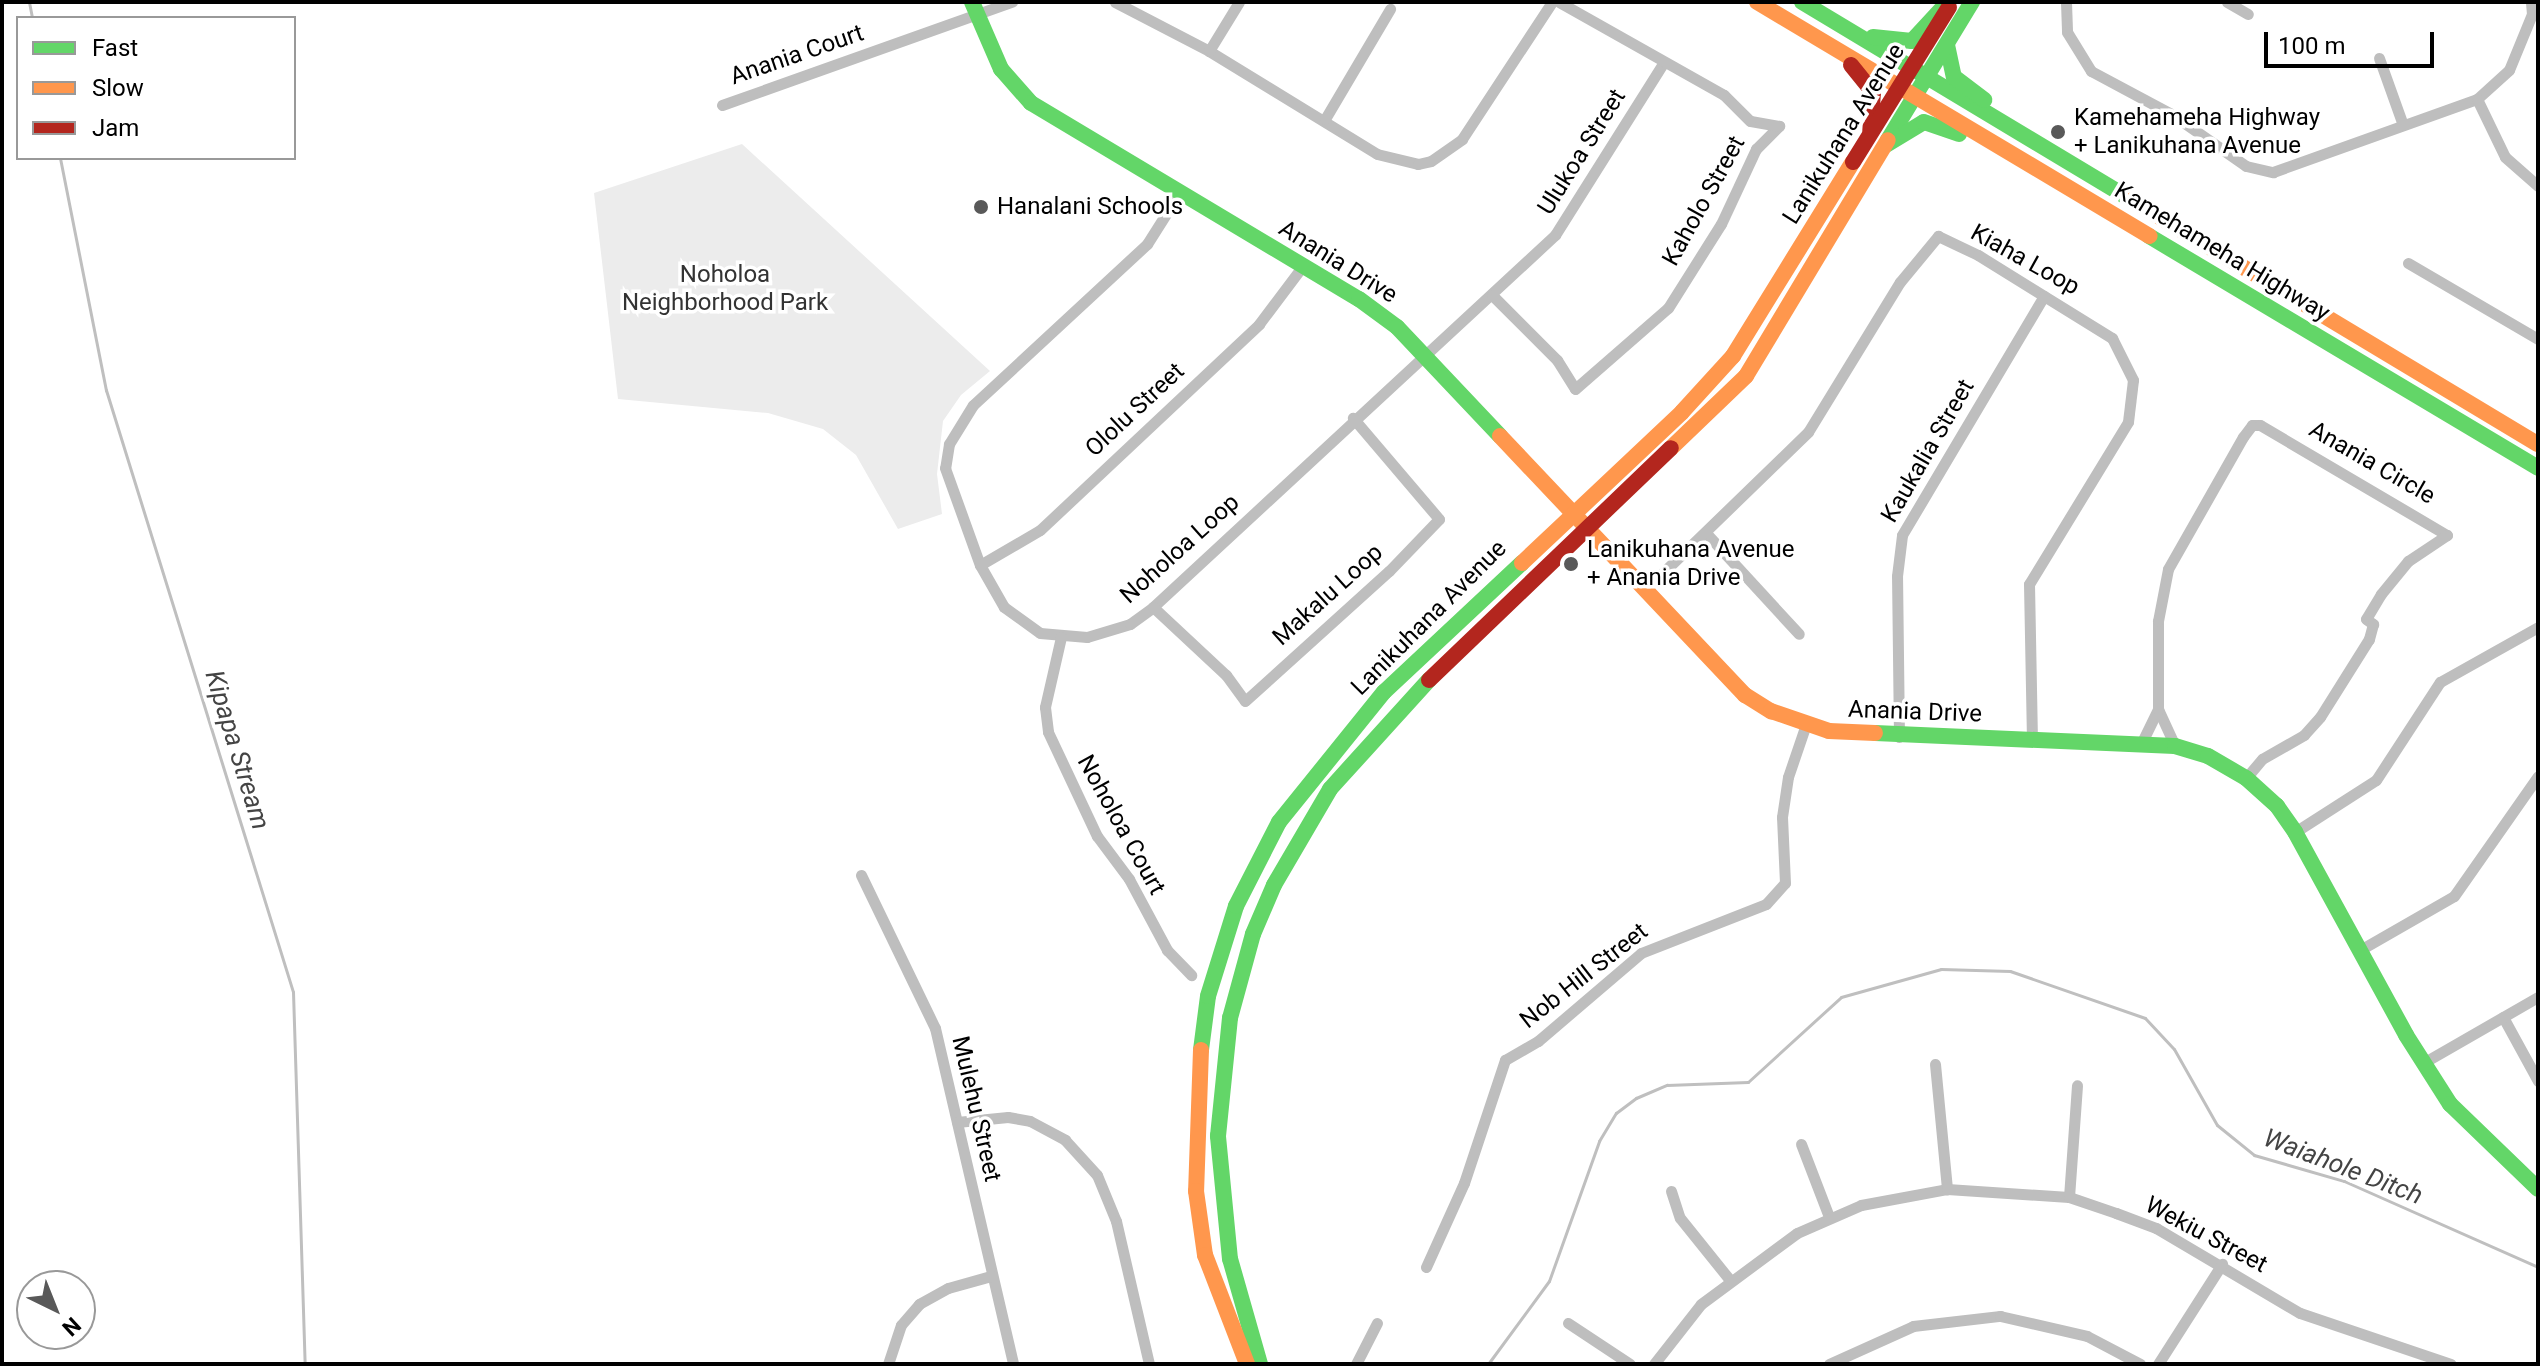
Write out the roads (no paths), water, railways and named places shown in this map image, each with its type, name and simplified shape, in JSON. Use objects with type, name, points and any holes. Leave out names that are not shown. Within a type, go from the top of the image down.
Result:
[{"type":"main road","name":"Kamehameha Highway","points":[[1757,2],[2538,468]]},
{"type":"main road","name":"Kamehameha Highway","points":[[1802,2],[2538,444]]},
{"type":"main road","points":[[1854,32],[1912,41],[1950,2]]},
{"type":"main road","name":"Lanikuhana Avenue","points":[[1247,1364],[1205,1255],[1196,1191],[1198,1076],[1208,996],[1236,906],[1279,822],[1384,692],[1682,412],[1733,356],[1870,131],[1913,69],[1950,2]]},
{"type":"main road","name":"Lanikuhana Avenue","points":[[1260,1364],[1230,1259],[1218,1136],[1230,1018],[1253,934],[1274,885],[1330,789],[1408,700],[1587,532],[1746,376],[1972,2]]},
{"type":"main road","name":"Anania Drive","points":[[974,9],[1001,69],[1031,103],[1178,195],[1378,312],[1745,695],[1806,724],[1858,736],[2142,742],[2175,746],[2208,756],[2246,778],[2295,832],[2423,1063],[2471,1127],[2538,1189]]},
{"type":"main road","points":[[1947,45],[1950,67],[1958,82],[2105,182]]},
{"type":"main road","points":[[1835,50],[1873,92],[1870,131]]},
{"type":"main road","points":[[1886,145],[1912,125],[1945,125],[2019,170],[2134,228]]},
{"type":"street","points":[[974,9],[1012,2]]},
{"type":"street","points":[[1115,2],[1209,51],[1395,162],[1431,161],[1462,139],[1552,2]]},
{"type":"street","points":[[1209,51],[1239,2]]},
{"type":"street","name":"Kaholo Street","points":[[1492,295],[1557,360],[1575,389],[1668,308],[1721,224],[1756,149],[1779,126],[1750,121],[1724,95],[1664,62],[1611,27],[1568,11],[1559,2]]},
{"type":"street","points":[[2066,2],[2067,32],[2091,71],[2173,115],[2246,166],[2288,171],[2477,99],[2509,70],[2534,11]]},
{"type":"street","points":[[2227,2],[2248,14]]},
{"type":"street","name":"Anania Court","points":[[722,105],[974,9]]},
{"type":"street","points":[[1325,119],[1390,9]]},
{"type":"street","points":[[2379,58],[2403,125]]},
{"type":"street","name":"Ulukoa Street","points":[[1422,355],[1492,295],[1571,216],[1664,62]]},
{"type":"street","points":[[2477,99],[2505,157],[2538,186]]},
{"type":"street","name":"Noholoa Loop","points":[[1178,195],[1147,244],[960,421],[945,468],[980,565],[1004,607],[1020,622],[1061,637],[1108,632],[1153,607],[1422,355]]},
{"type":"street","name":"Kiaha Loop","points":[[1645,590],[1808,432],[1900,282],[1938,236],[2112,338],[2131,368],[2134,400],[2128,422],[2029,584],[2032,740]]},
{"type":"street","points":[[2408,263],[2538,339]]},
{"type":"street","name":"Ololu Street","points":[[980,565],[1040,530],[1259,324],[1302,267]]},
{"type":"street","name":"Kaukalia Street","points":[[1899,737],[1897,576],[1902,535],[2044,296]]},
{"type":"street","name":"Makalu Loop","points":[[1153,607],[1226,675],[1245,701],[1389,571],[1439,519],[1353,418]]},
{"type":"street","name":"Anania Circle","points":[[2175,746],[2158,709],[2158,621],[2168,569],[2252,425],[2270,429],[2437,525],[2447,535],[2408,561],[2381,594],[2366,619],[2373,624],[2369,639],[2320,717],[2304,735],[2262,759],[2246,778]]},
{"type":"street","points":[[1706,533],[1799,634]]},
{"type":"street","points":[[2295,832],[2376,780],[2440,682],[2538,627]]},
{"type":"street","name":"Noholoa Court","points":[[1061,637],[1045,707],[1048,732],[1097,836],[1129,879],[1167,950],[1191,975]]},
{"type":"street","name":"Anania Circle","points":[[2142,742],[2158,709]]},
{"type":"street","name":"Nob Hill Street","points":[[1426,1267],[1464,1183],[1505,1060],[1538,1041],[1641,953],[1766,904],[1785,883],[1782,817],[1788,777],[1806,724]]},
{"type":"street","points":[[2360,950],[2454,896],[2538,776]]},
{"type":"street","name":"Mulehu Street","points":[[861,875],[935,1028],[1013,1364]]},
{"type":"street","points":[[2423,1063],[2538,997]]},
{"type":"street","points":[[2503,1017],[2538,1081]]},
{"type":"street","points":[[1935,1064],[1947,1189]]},
{"type":"street","points":[[2069,1197],[2077,1085]]},
{"type":"street","points":[[957,1122],[1008,1117],[1030,1121],[1065,1140],[1097,1175],[1116,1221],[1149,1364]]},
{"type":"street","points":[[1801,1144],[1829,1217]]},
{"type":"street","name":"Wekiu Street","points":[[1654,1364],[1701,1304],[1729,1279],[1829,1217],[1861,1205],[1947,1189],[2069,1197],[2156,1228],[2222,1264],[2300,1313],[2451,1364]]},
{"type":"street","points":[[1671,1191],[1680,1218],[1729,1279]]},
{"type":"street","points":[[2158,1364],[2222,1264]]},
{"type":"street","points":[[888,1364],[901,1325],[919,1304],[948,1288],[991,1276]]},
{"type":"street","points":[[1829,1364],[1913,1326],[2000,1316],[2087,1336],[2140,1364]]},
{"type":"street","points":[[1356,1364],[1377,1323]]},
{"type":"street","points":[[1568,1323],[1630,1364]]},
{"type":"waterway","name":"Kipapa Stream","points":[[29,2],[32,16]]},
{"type":"waterway","name":"Kipapa Stream","points":[[60,160],[106,390],[293,992],[305,1364]]},
{"type":"waterway","name":"Waiahole Ditch","points":[[1488,1364],[1549,1281],[1599,1141],[1616,1113],[1636,1098],[1667,1085],[1748,1082],[1841,997],[1941,969],[2010,971],[2145,1018],[2174,1049],[2217,1125],[2254,1155],[2344,1181],[2538,1267]]},
{"type":"place","name":"Kamehameha Highway + Lanikuhana Avenue","points":[[2058,132]]},
{"type":"place","name":"Hanalani Schools","points":[[981,207]]},
{"type":"place","name":"Lanikuhana Avenue + Anania Drive","points":[[1571,564]]},
{"type":"park label","name":"Noholoa Neighborhood Park","points":[[725,289]]}]
